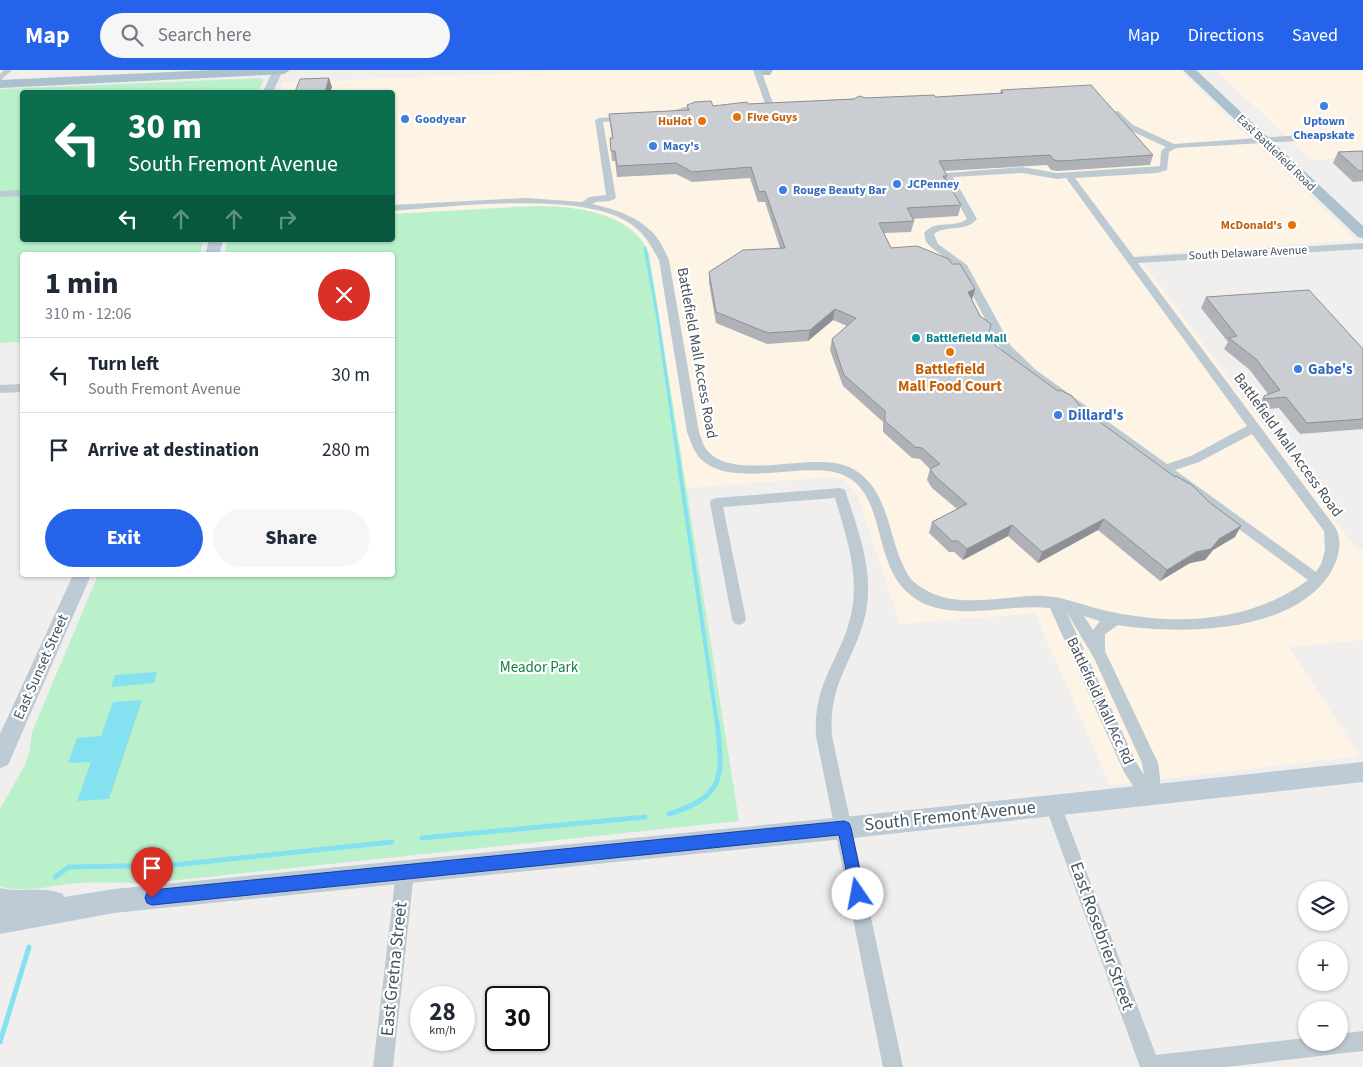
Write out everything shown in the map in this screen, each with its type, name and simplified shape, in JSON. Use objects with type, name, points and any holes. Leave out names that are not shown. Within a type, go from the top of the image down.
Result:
[{"type":"main road","points":[[269,90],[279,70]]},
{"type":"main road","points":[[0,84],[284,70]]},
{"type":"main road","name":"East Battlefield Road","points":[[1189,70],[1363,234]]},
{"type":"main road","name":"East Battlefield Road","points":[[1205,70],[1357,214],[1363,222]]},
{"type":"main road","name":"East Sunset Street","points":[[0,758],[81,577]]},
{"type":"main road","name":"South Fremont Avenue","points":[[0,922],[84,906],[844,828],[1363,772]]},
{"type":"main road","points":[[0,900],[13,903],[66,901],[84,906]]},
{"type":"main road","points":[[0,935],[74,912],[84,906]]},
{"type":"street","points":[[0,79],[8,70]]},
{"type":"street","points":[[764,70],[773,89]]},
{"type":"street","points":[[764,70],[766,106],[780,106]]},
{"type":"street","points":[[1107,104],[1130,127],[1173,146],[1315,137]]},
{"type":"street","points":[[651,117],[667,116],[688,108],[716,107]]},
{"type":"street","points":[[584,204],[592,199],[611,198],[599,120],[638,118]]},
{"type":"street","points":[[1173,146],[1165,151],[1166,166],[1162,170],[1068,175],[1046,175],[1022,170],[949,174],[949,179],[972,219],[966,224],[934,229],[930,233],[930,237],[935,246],[962,265],[1011,353],[1032,372],[1317,580]]},
{"type":"street","name":"Battlefield Mall Access Road","points":[[395,208],[530,200],[584,204],[633,222],[651,237],[662,254],[694,440],[702,453],[716,464],[734,469],[820,466],[852,473],[863,482],[874,498],[894,562],[902,580],[914,592],[931,600],[963,607],[1037,602],[1055,603],[1118,620],[1175,624],[1233,620],[1276,607],[1307,590],[1317,580],[1330,559],[1333,550],[1330,530],[1068,175]]},
{"type":"street","points":[[0,194],[20,193]]},
{"type":"street","name":"South Delaware Avenue","points":[[1132,260],[1363,246]]},
{"type":"street","points":[[0,389],[20,388]]},
{"type":"street","points":[[1166,469],[1195,459],[1255,427]]},
{"type":"street","points":[[738,619],[716,504],[840,493],[859,557],[863,578],[862,598],[857,619],[828,685],[823,721],[830,766],[894,1067]]},
{"type":"street","name":"Battlefield Mall Acc Rd","points":[[1055,603],[1130,767],[1138,780],[1151,794]]},
{"type":"street","points":[[1072,608],[1100,656],[1150,762],[1153,772],[1151,794]]},
{"type":"street","points":[[1100,656],[1096,642],[1098,630],[1103,625],[1118,620]]},
{"type":"street","name":"East Rosebrier Street","points":[[1053,805],[1150,1066]]},
{"type":"street","name":"East Gretna Street","points":[[383,1067],[405,872]]},
{"type":"street","points":[[1150,1066],[1363,1041]]},
{"type":"shaded area","name":"Battlefield Mall","points":[[579,70],[1179,70],[1356,240],[1137,255],[1357,550],[1363,549],[1363,640],[1289,647],[1360,756],[1110,785],[1035,613],[900,624],[856,492],[844,480],[835,477],[686,488],[649,253],[642,240],[636,234],[607,217],[584,210],[561,207],[518,206],[395,214],[395,90],[281,90],[283,83]]},
{"type":"shaded area","points":[[1216,70],[1363,70],[1363,157],[1311,160]]},
{"type":"green space","points":[[260,78],[264,80],[259,90],[20,90],[20,242],[203,242],[201,252],[20,252],[20,342],[0,343],[0,89]]},
{"type":"green space","name":"Meador Park","points":[[536,206],[584,210],[616,220],[630,228],[641,239],[649,253],[739,821],[150,883],[80,883],[29,889],[0,886],[0,809],[25,765],[29,754],[32,732],[97,577],[395,577],[395,252],[225,252],[227,242],[395,242],[395,214]]},
{"type":"water","points":[[157,672],[154,683],[111,687],[115,675]]},
{"type":"water","points":[[142,700],[109,799],[77,801],[91,762],[68,763],[77,738],[101,736],[113,702]]},
{"type":"building","points":[[329,78],[326,90],[296,90],[300,79]]},
{"type":"building","name":"Battlefield Mall","points":[[1091,85],[1153,155],[1060,161],[1054,160],[1050,155],[939,161],[947,176],[943,176],[961,205],[907,208],[914,221],[879,223],[891,248],[917,246],[949,259],[952,264],[960,264],[975,289],[968,292],[980,316],[991,324],[989,333],[996,346],[1058,391],[1060,390],[1072,396],[1082,409],[1175,477],[1192,485],[1209,502],[1241,526],[1219,539],[1211,549],[1196,552],[1167,570],[1104,519],[1042,552],[1012,525],[967,549],[958,541],[952,541],[932,522],[967,504],[935,476],[930,469],[940,464],[922,448],[915,447],[885,421],[885,411],[844,375],[832,339],[856,318],[835,309],[810,330],[768,333],[716,312],[709,272],[743,250],[785,248],[765,191],[759,192],[751,167],[692,172],[676,163],[617,166],[615,151],[611,151],[610,138],[613,138],[609,114],[689,110],[687,105],[695,102],[711,101],[713,106],[747,102],[748,104],[854,99],[859,96],[866,98],[934,95],[936,97],[1003,93],[1001,90]]},
{"type":"building","points":[[1363,151],[1363,171],[1359,171],[1338,152]]},
{"type":"building","name":"Gabe's","points":[[1309,290],[1363,349],[1363,419],[1307,423],[1286,397],[1264,399],[1264,396],[1280,390],[1256,359],[1229,338],[1237,336],[1206,297]]},
{"type":"waterway","points":[[645,248],[657,314],[677,452]]},
{"type":"waterway","points":[[677,451],[717,724]]},
{"type":"waterway","points":[[669,814],[701,800],[717,782],[720,757],[717,722]]},
{"type":"waterway","points":[[422,838],[645,817]]},
{"type":"waterway","points":[[55,877],[69,867],[174,865],[392,842]]},
{"type":"waterway","points":[[0,1042],[29,947]]},
{"type":"place","name":"Uptown Cheapskate","points":[[1324,106]]},
{"type":"place","name":"Five Guys","points":[[737,117]]},
{"type":"place","name":"Goodyear","points":[[405,119]]},
{"type":"place","name":"HuHot","points":[[702,121]]},
{"type":"place","name":"Macy's","points":[[653,146]]},
{"type":"place","name":"JCPenney","points":[[897,184]]},
{"type":"place","name":"Rouge Beauty Bar","points":[[783,190]]},
{"type":"place","name":"McDonald's","points":[[1292,225]]},
{"type":"place","name":"Battlefield Mall","points":[[916,338]]},
{"type":"place","name":"Battlefield Mall Food Court","points":[[950,352]]},
{"type":"place","name":"Gabe's","points":[[1298,369]]},
{"type":"place","name":"Dillard's","points":[[1058,415]]},
{"type":"route","points":[[152,898],[844,828],[858,894]]}]
